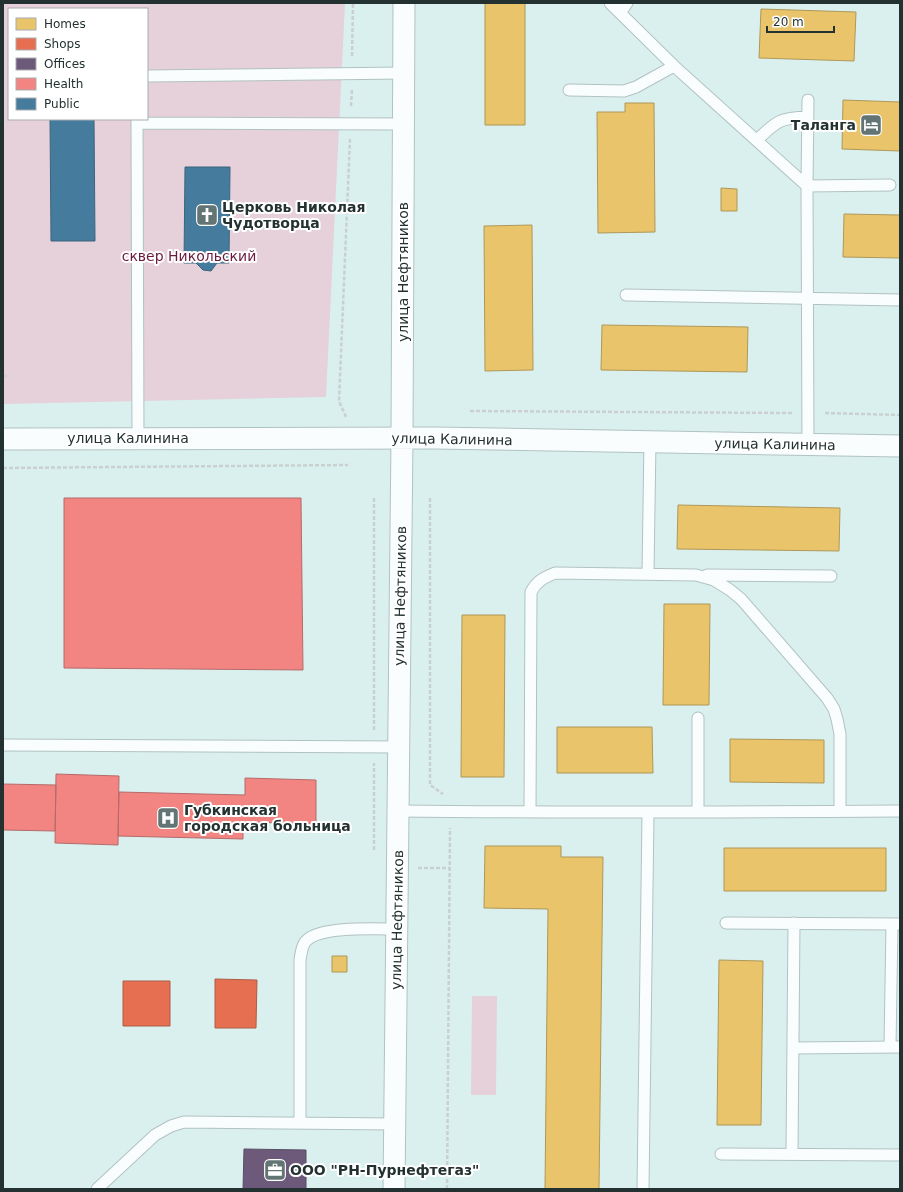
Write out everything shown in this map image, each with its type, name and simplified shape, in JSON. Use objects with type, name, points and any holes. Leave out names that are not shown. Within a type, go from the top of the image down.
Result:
[{"type":"street","name":"улица Нефтяников","points":[[394,1189],[396,1124],[402,438],[404,3]]},
{"type":"street","name":"улица Калинина","points":[[3,439],[402,438],[900,446]]},
{"type":"lane","points":[[610,3],[674,66],[807,186],[890,185]]},
{"type":"lane","points":[[620,13],[627,3]]},
{"type":"lane","points":[[568,90],[624,91],[636,87],[674,66]]},
{"type":"lane","points":[[148,76],[404,73]]},
{"type":"lane","points":[[808,100],[808,445]]},
{"type":"lane","points":[[757,140],[774,124],[781,120],[792,117],[808,117]]},
{"type":"lane","points":[[138,439],[137,121],[404,124]]},
{"type":"lane","points":[[626,295],[900,300]]},
{"type":"lane","points":[[648,573],[650,441]]},
{"type":"lane","points":[[530,812],[532,592],[536,584],[545,577],[555,573],[831,576]]},
{"type":"lane","points":[[696,575],[714,580],[741,599],[827,698],[834,709],[840,734],[840,811]]},
{"type":"lane","points":[[698,718],[698,811]]},
{"type":"lane","points":[[3,745],[399,747]]},
{"type":"lane","points":[[398,811],[648,813],[698,811],[900,811]]},
{"type":"lane","points":[[643,1189],[648,813]]},
{"type":"lane","points":[[726,923],[896,924],[895,1047],[793,1048]]},
{"type":"lane","points":[[792,1154],[794,923]]},
{"type":"lane","points":[[300,1123],[300,960],[306,941],[313,936],[338,930],[397,929]]},
{"type":"lane","points":[[97,1189],[155,1135],[171,1126],[184,1122],[396,1124]]},
{"type":"lane","points":[[721,1154],[900,1155]]},
{"type":"path","points":[[347,420],[339,401],[351,124],[353,3]]},
{"type":"path","points":[[3,376],[9,376]]},
{"type":"path","points":[[470,411],[900,414]]},
{"type":"path","points":[[3,468],[348,465]]},
{"type":"path","points":[[374,498],[374,853]]},
{"type":"path","points":[[430,498],[430,785],[442,794],[451,794],[447,1189]]},
{"type":"green space","name":"сквер Никольский","points":[[3,3],[345,3],[326,397],[3,404]]},
{"type":"green space","points":[[472,996],[497,996],[496,1095],[471,1095]]},
{"type":"building: Homes","points":[[485,3],[525,3],[525,125],[485,125]]},
{"type":"building: Homes","points":[[761,9],[856,12],[854,61],[759,58]]},
{"type":"building: Homes","name":"Таланга","points":[[843,100],[900,102],[900,151],[842,149]]},
{"type":"building: Homes","points":[[625,103],[654,103],[655,232],[598,233],[597,112],[625,112]]},
{"type":"building: Homes","points":[[721,188],[737,189],[737,211],[721,211]]},
{"type":"building: Homes","points":[[844,214],[900,215],[900,258],[843,257]]},
{"type":"building: Homes","points":[[532,225],[533,370],[485,371],[484,226]]},
{"type":"building: Homes","points":[[602,325],[748,327],[747,372],[601,370]]},
{"type":"building: Homes","points":[[678,505],[840,508],[839,551],[677,549]]},
{"type":"building: Homes","points":[[664,604],[710,604],[709,705],[663,705]]},
{"type":"building: Homes","points":[[462,615],[505,615],[504,777],[461,777]]},
{"type":"building: Homes","points":[[557,727],[652,727],[653,773],[557,773]]},
{"type":"building: Homes","points":[[730,739],[824,740],[824,783],[730,782]]},
{"type":"building: Homes","points":[[485,846],[561,846],[561,857],[603,857],[599,1189],[545,1189],[548,909],[484,908]]},
{"type":"building: Homes","points":[[724,848],[886,848],[886,891],[724,891]]},
{"type":"building: Homes","points":[[332,956],[347,956],[347,972],[332,972]]},
{"type":"building: Homes","points":[[719,960],[763,961],[761,1125],[717,1125]]},
{"type":"building: Shops","points":[[215,979],[257,980],[256,1028],[215,1028]]},
{"type":"building: Shops","points":[[123,981],[170,981],[170,1026],[123,1026]]},
{"type":"building: Offices","name":"ООО \"РН-Пурнефтегаз\"","points":[[244,1149],[306,1150],[306,1189],[243,1189]]},
{"type":"building: Health","points":[[64,498],[301,498],[303,670],[64,668]]},
{"type":"building: Health","points":[[56,774],[119,776],[118,845],[55,843]]},
{"type":"building: Health","points":[[245,778],[316,780],[316,824],[243,822],[243,839],[118,836],[119,792],[245,795]]},
{"type":"building: Health","points":[[3,784],[56,785],[55,831],[3,830]]},
{"type":"building: Public","points":[[50,120],[94,120],[95,241],[51,241]]},
{"type":"building: Public","name":"Церковь Николая Чудотворца","points":[[185,167],[230,167],[229,263],[217,263],[211,271],[203,270],[196,263],[184,263]]},
{"type":"place","name":"Таланга","points":[[871,125]]},
{"type":"place","name":"Церковь Николая Чудотворца","points":[[207,215]]},
{"type":"place","name":"Губкинская городская больница","points":[[168,818]]},
{"type":"place","name":"ООО \"РН-Пурнефтегаз\"","points":[[275,1170]]}]
